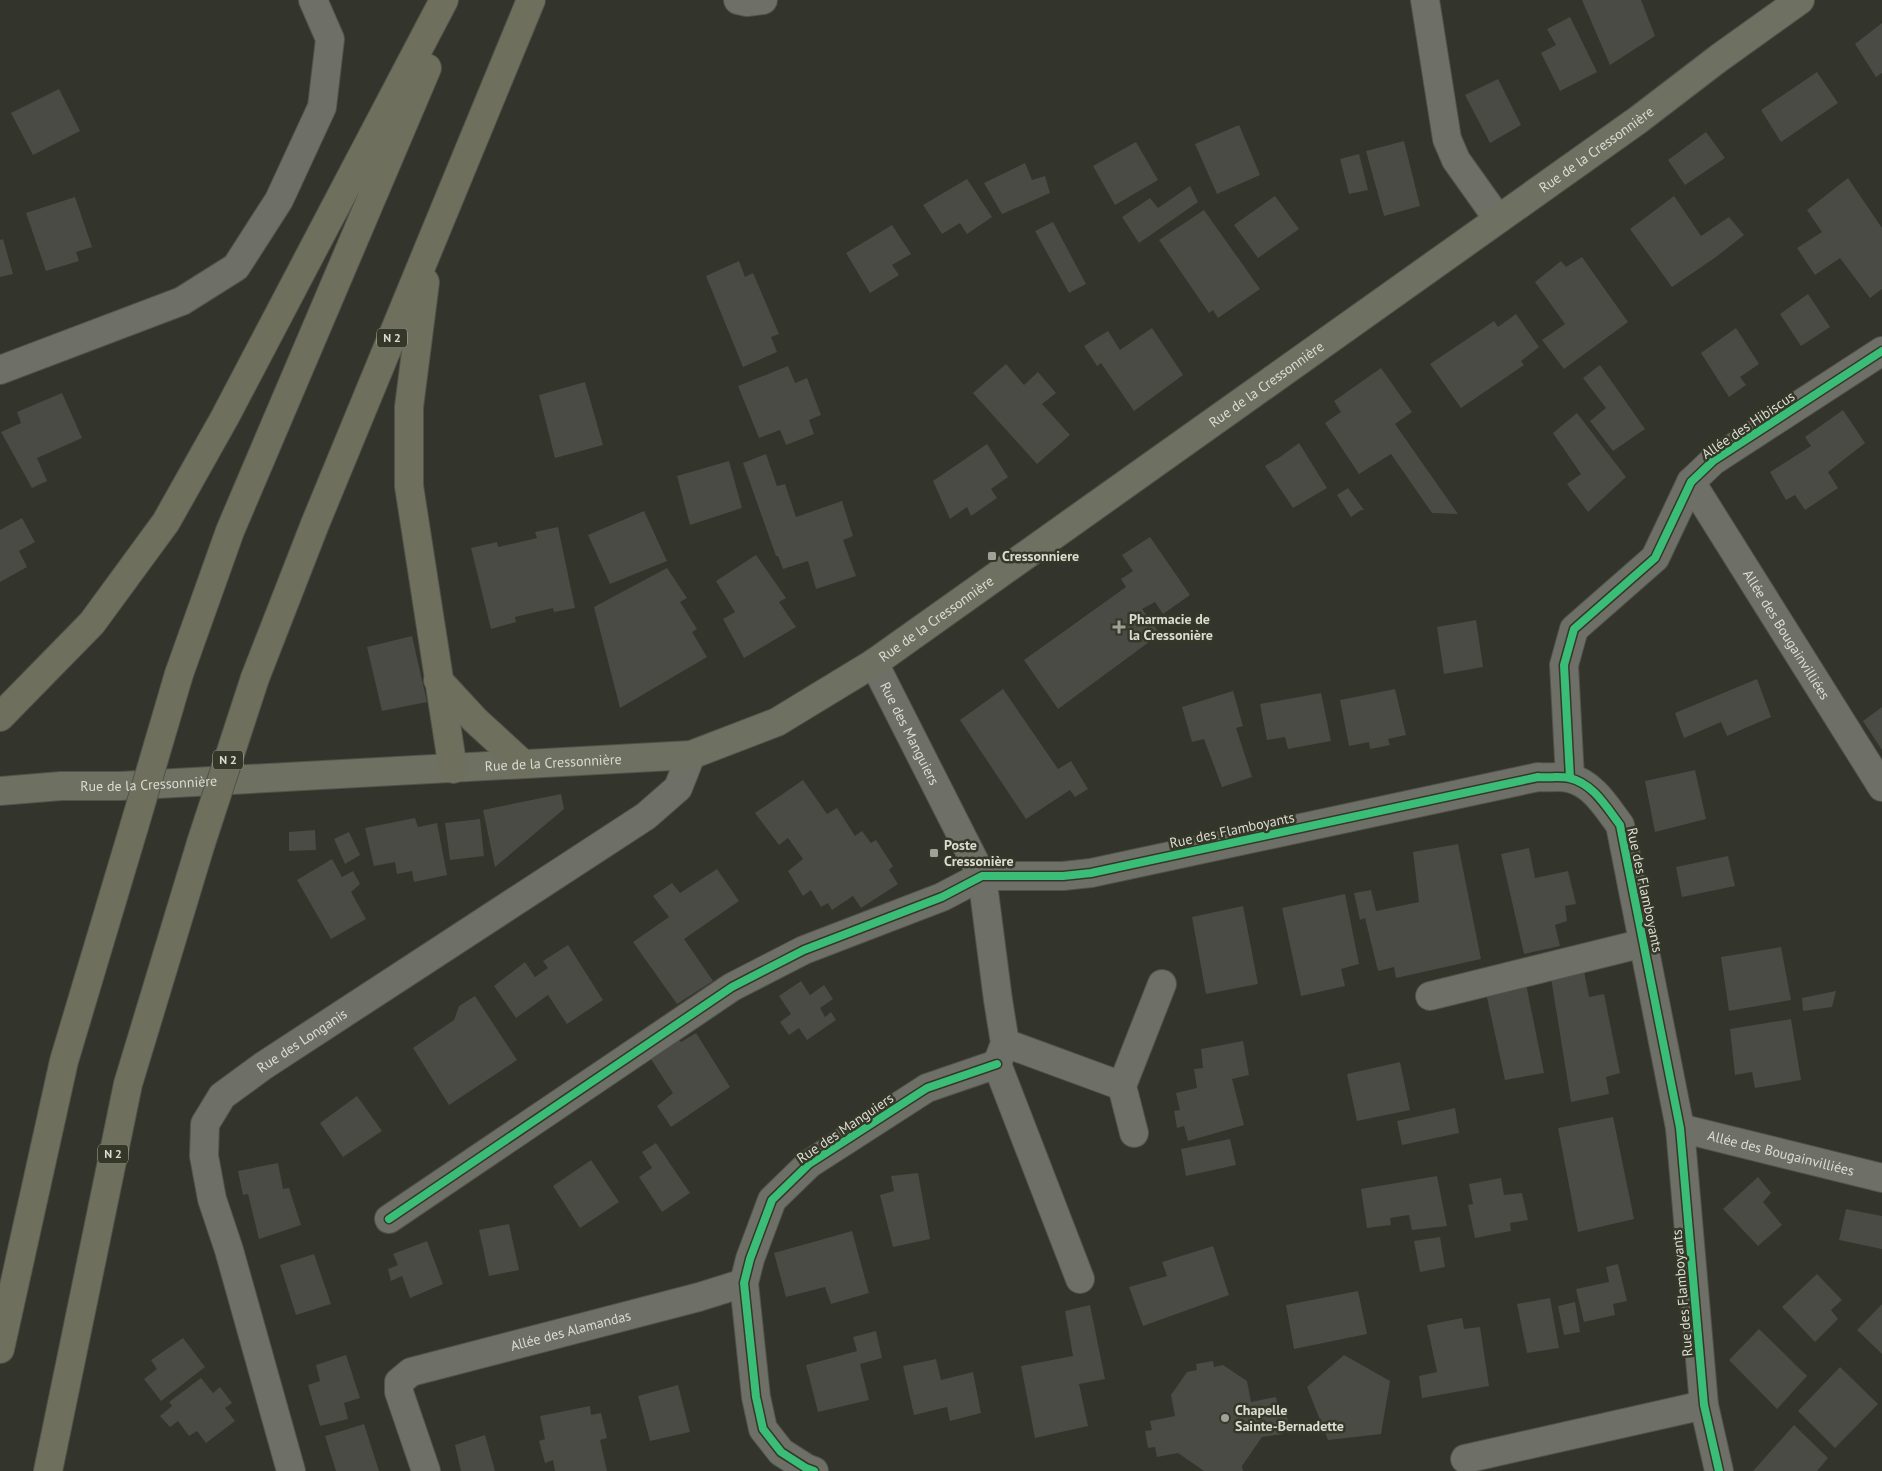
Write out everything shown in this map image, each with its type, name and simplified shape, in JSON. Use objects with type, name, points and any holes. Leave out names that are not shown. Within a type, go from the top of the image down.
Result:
[{"type":"highway","points":[[0,717],[92,623],[166,522],[225,418],[444,0]]},
{"type":"highway","points":[[0,1349],[64,1061],[179,674],[230,531],[456,0]]},
{"type":"highway","name":"N 2","points":[[48,1471],[128,1084],[201,843],[255,678],[315,524],[531,0]]},
{"type":"highway","points":[[430,245],[409,407],[409,486],[453,769]]},
{"type":"highway","points":[[438,680],[476,720],[523,764]]},
{"type":"main road","name":"Rue de la Cressonnière","points":[[0,791],[61,786],[120,786],[691,755],[777,722],[874,663],[1638,120],[1719,58],[1800,0]]},
{"type":"street","points":[[0,370],[182,301],[236,267],[279,200],[322,107],[330,39],[313,0]]},
{"type":"street","points":[[738,0],[747,2],[763,0]]},
{"type":"street","points":[[1425,0],[1447,140],[1456,160],[1498,219]]},
{"type":"street","name":"Allée des Hibiscus","points":[[1570,778],[1564,665],[1574,629],[1655,558],[1692,482],[1713,461],[1882,351]]},
{"type":"street","name":"Allée des Bougainvilliées","points":[[1692,482],[1882,786]]},
{"type":"street","name":"Rue des Manguiers","points":[[805,1470],[781,1452],[763,1428],[756,1397],[744,1283],[750,1259],[772,1200],[809,1164],[927,1088],[1001,1054],[998,1000],[982,876],[874,663]]},
{"type":"street","name":"Rue des Longanis","points":[[291,1471],[229,1250],[212,1199],[204,1156],[205,1124],[222,1096],[263,1066],[646,816],[678,788],[691,755]]},
{"type":"street","name":"Rue des Flamboyants","points":[[982,876],[1063,876],[1091,873],[1538,777],[1570,778],[1584,784],[1597,795],[1620,825],[1644,943],[1680,1128],[1704,1405],[1719,1471]]},
{"type":"street","points":[[389,1220],[732,987],[804,950],[942,897],[982,876]]},
{"type":"street","points":[[1430,996],[1644,943]]},
{"type":"street","points":[[1134,1133],[1122,1086],[1162,984]]},
{"type":"street","points":[[1001,1054],[1122,1086]]},
{"type":"street","points":[[1001,1054],[1080,1279]]},
{"type":"street","name":"Allée des Bougainvilliées","points":[[1680,1128],[1882,1178]]},
{"type":"street","name":"Allée des Alamandas","points":[[426,1471],[399,1392],[399,1382],[411,1372],[699,1297],[744,1283]]},
{"type":"street","points":[[1465,1459],[1704,1405]]},
{"type":"building","points":[[1582,0],[1641,0],[1655,36],[1610,65]]},
{"type":"building","points":[[1570,17],[1597,72],[1560,91],[1541,53],[1556,45],[1547,29]]},
{"type":"building","points":[[1882,23],[1882,73],[1876,77],[1855,44]]},
{"type":"building","points":[[1817,72],[1838,103],[1781,142],[1761,110]]},
{"type":"building","points":[[1498,79],[1521,125],[1490,143],[1465,95]]},
{"type":"building","points":[[59,89],[80,131],[33,155],[11,113]]},
{"type":"building","points":[[1239,125],[1260,175],[1217,194],[1195,144]]},
{"type":"building","points":[[1706,132],[1725,158],[1685,185],[1668,160]]},
{"type":"building","points":[[1404,141],[1420,206],[1384,216],[1366,151]]},
{"type":"building","points":[[1136,142],[1158,180],[1115,205],[1093,166]]},
{"type":"building","points":[[1359,154],[1368,190],[1349,194],[1340,159]]},
{"type":"building","points":[[1025,163],[1032,180],[1045,176],[1050,193],[1002,214],[984,183]]},
{"type":"building","points":[[1848,178],[1882,228],[1882,289],[1870,298],[1840,258],[1815,275],[1797,248],[1822,232],[1807,210]]},
{"type":"building","points":[[967,179],[992,217],[967,234],[960,223],[942,234],[923,205]]},
{"type":"building","points":[[1190,186],[1198,202],[1139,243],[1122,217],[1150,198],[1158,208]]},
{"type":"building","points":[[1275,196],[1299,229],[1258,258],[1234,225]]},
{"type":"building","points":[[1674,196],[1701,236],[1729,217],[1744,235],[1672,287],[1630,229]]},
{"type":"building","points":[[75,197],[92,247],[76,252],[79,261],[46,271],[26,213]]},
{"type":"building","points":[[1204,210],[1260,289],[1218,318],[1213,310],[1209,313],[1159,240]]},
{"type":"building","points":[[1053,222],[1086,284],[1069,293],[1035,231]]},
{"type":"building","points":[[892,225],[911,254],[892,265],[899,275],[870,293],[846,253]]},
{"type":"building","points":[[3,239],[13,274],[0,277],[0,240]]},
{"type":"building","points":[[1582,257],[1628,322],[1564,369],[1542,340],[1565,324],[1535,282],[1561,261],[1566,267]]},
{"type":"building","points":[[739,261],[745,277],[753,273],[779,334],[771,337],[777,352],[743,367],[706,276]]},
{"type":"building","points":[[1808,294],[1830,327],[1801,346],[1780,314]]},
{"type":"building","points":[[1516,314],[1539,347],[1521,361],[1524,365],[1461,408],[1430,364],[1494,321],[1498,327]]},
{"type":"building","points":[[1152,328],[1183,375],[1134,411],[1101,363],[1097,366],[1084,346],[1108,331],[1120,350]]},
{"type":"building","points":[[1736,328],[1759,364],[1740,377],[1746,385],[1729,397],[1701,353]]},
{"type":"building","points":[[1006,364],[1024,385],[1038,372],[1056,393],[1042,404],[1070,435],[1037,464],[973,393]]},
{"type":"building","points":[[1600,365],[1645,429],[1613,451],[1590,421],[1606,408],[1583,378]]},
{"type":"building","points":[[788,366],[795,383],[807,378],[821,415],[809,420],[814,434],[786,445],[780,430],[759,438],[738,386]]},
{"type":"building","points":[[1381,368],[1412,412],[1395,424],[1458,514],[1432,513],[1391,454],[1359,474],[1325,423],[1341,412],[1334,401]]},
{"type":"building","points":[[585,382],[603,445],[555,458],[539,395]]},
{"type":"building","points":[[62,393],[82,438],[37,458],[47,481],[32,488],[1,432],[21,423],[17,412]]},
{"type":"building","points":[[1843,410],[1865,443],[1828,472],[1838,488],[1805,510],[1795,495],[1786,500],[1770,472],[1811,446],[1805,437]]},
{"type":"building","points":[[1577,413],[1626,477],[1588,512],[1567,484],[1581,474],[1553,433]]},
{"type":"building","points":[[1299,443],[1327,488],[1293,508],[1265,466]]},
{"type":"building","points":[[987,444],[1008,477],[991,489],[997,498],[971,516],[967,507],[950,519],[933,481]]},
{"type":"building","points":[[766,454],[777,486],[785,484],[796,517],[842,501],[853,536],[843,540],[856,576],[816,589],[808,561],[783,569],[778,556],[776,556],[743,463]]},
{"type":"building","points":[[729,461],[742,508],[690,525],[677,476]]},
{"type":"building","points":[[1348,488],[1364,510],[1351,517],[1337,495]]},
{"type":"building","points":[[644,511],[667,561],[610,584],[588,535]]},
{"type":"building","points":[[22,518],[35,542],[19,551],[27,567],[0,582],[0,530]]},
{"type":"building","points":[[558,527],[575,608],[554,612],[553,608],[515,617],[516,622],[491,629],[471,548],[497,542],[498,547],[537,538],[535,532]]},
{"type":"building","points":[[1150,537],[1190,595],[1163,614],[1155,602],[1142,609],[1160,634],[1058,709],[1024,660],[1126,587],[1121,579],[1133,571],[1122,555]]},
{"type":"building","points":[[756,555],[786,598],[779,602],[796,627],[744,658],[723,619],[735,612],[716,581]]},
{"type":"building","points":[[667,568],[687,598],[680,602],[697,629],[692,632],[707,657],[620,708],[594,607]]},
{"type":"building","points":[[1476,620],[1483,667],[1444,674],[1437,627]]},
{"type":"building","points":[[412,636],[427,702],[382,711],[367,647]]},
{"type":"building","points":[[1757,679],[1771,717],[1727,736],[1721,722],[1684,738],[1675,713]]},
{"type":"building","points":[[1003,689],[1058,769],[1071,761],[1088,789],[1075,797],[1070,790],[1026,819],[960,720]]},
{"type":"building","points":[[1395,689],[1406,735],[1388,739],[1390,745],[1370,749],[1369,742],[1349,746],[1340,700]]},
{"type":"building","points":[[1233,691],[1243,726],[1236,728],[1252,777],[1222,787],[1204,739],[1192,742],[1182,707]]},
{"type":"building","points":[[1321,693],[1331,741],[1288,749],[1285,737],[1267,740],[1260,704]]},
{"type":"building","points":[[1882,707],[1882,750],[1863,721]]},
{"type":"building","points":[[1695,770],[1706,819],[1655,832],[1645,781]]},
{"type":"building","points":[[803,780],[827,814],[837,808],[855,836],[862,831],[871,843],[876,840],[893,866],[889,870],[898,884],[861,908],[853,896],[832,910],[828,903],[821,907],[811,890],[803,896],[788,871],[803,859],[788,838],[779,845],[755,813]]},
{"type":"building","points":[[561,794],[564,809],[495,867],[483,810]]},
{"type":"building","points":[[415,818],[418,827],[437,823],[447,875],[414,882],[412,871],[397,874],[395,862],[374,866],[365,828]]},
{"type":"building","points":[[480,819],[484,856],[450,860],[445,823]]},
{"type":"building","points":[[315,830],[316,850],[289,851],[289,832]]},
{"type":"building","points":[[349,832],[360,855],[345,864],[334,839]]},
{"type":"building","points":[[1458,844],[1481,959],[1396,978],[1394,967],[1378,971],[1365,918],[1360,920],[1354,893],[1371,890],[1376,911],[1419,902],[1413,852]]},
{"type":"building","points":[[1529,848],[1535,878],[1568,871],[1576,904],[1565,906],[1567,921],[1555,925],[1560,946],[1524,954],[1501,854]]},
{"type":"building","points":[[1728,856],[1735,886],[1682,897],[1676,867]]},
{"type":"building","points":[[332,859],[342,877],[353,871],[360,884],[351,892],[366,919],[331,939],[297,880]]},
{"type":"building","points":[[717,869],[739,901],[684,939],[713,981],[677,1004],[633,942],[669,917],[653,896],[672,883],[680,893]]},
{"type":"building","points":[[1345,894],[1359,964],[1341,969],[1345,986],[1301,996],[1282,908]]},
{"type":"building","points":[[1243,906],[1258,984],[1206,994],[1192,917]]},
{"type":"building","points":[[568,945],[603,1000],[567,1024],[548,995],[516,1018],[494,986],[525,962],[535,977],[548,968],[543,961]]},
{"type":"building","points":[[1781,947],[1791,1000],[1729,1011],[1721,957]]},
{"type":"building","points":[[1584,971],[1589,997],[1604,994],[1620,1073],[1606,1077],[1609,1094],[1571,1102],[1551,978]]},
{"type":"building","points":[[801,981],[810,995],[824,985],[833,999],[820,1008],[825,1017],[831,1012],[836,1020],[807,1040],[799,1028],[789,1035],[780,1022],[791,1014],[779,996]]},
{"type":"building","points":[[1526,984],[1544,1073],[1505,1080],[1486,993]]},
{"type":"building","points":[[1836,991],[1832,1007],[1803,1011],[1802,998]]},
{"type":"building","points":[[475,996],[517,1060],[449,1105],[413,1048],[454,1020],[459,1006]]},
{"type":"building","points":[[1791,1019],[1801,1080],[1755,1088],[1752,1072],[1735,1075],[1730,1029]]},
{"type":"building","points":[[696,1033],[730,1087],[671,1127],[657,1106],[673,1093],[649,1056],[678,1037],[681,1042]]},
{"type":"building","points":[[1243,1041],[1249,1075],[1232,1079],[1244,1125],[1188,1141],[1184,1126],[1177,1128],[1174,1111],[1180,1110],[1176,1093],[1197,1088],[1194,1069],[1203,1068],[1201,1049]]},
{"type":"building","points":[[1400,1062],[1410,1110],[1357,1121],[1347,1074]]},
{"type":"building","points":[[357,1096],[382,1131],[343,1157],[320,1123]]},
{"type":"building","points":[[1455,1108],[1459,1133],[1402,1145],[1397,1121]]},
{"type":"building","points":[[1613,1117],[1634,1219],[1578,1232],[1558,1128]]},
{"type":"building","points":[[1230,1139],[1236,1165],[1186,1176],[1181,1149]]},
{"type":"building","points":[[656,1143],[690,1193],[662,1212],[639,1177],[652,1168],[642,1152]]},
{"type":"building","points":[[591,1160],[619,1202],[580,1228],[553,1186]]},
{"type":"building","points":[[278,1163],[283,1189],[289,1188],[301,1225],[259,1239],[248,1194],[243,1195],[238,1171]]},
{"type":"building","points":[[918,1173],[930,1239],[893,1247],[880,1195],[894,1191],[891,1176]]},
{"type":"building","points":[[1437,1176],[1447,1226],[1412,1230],[1409,1215],[1390,1218],[1391,1225],[1367,1228],[1361,1189]]},
{"type":"building","points":[[1758,1177],[1771,1193],[1763,1202],[1782,1225],[1758,1246],[1723,1209]]},
{"type":"building","points":[[1501,1178],[1504,1195],[1522,1193],[1528,1220],[1510,1223],[1511,1231],[1475,1238],[1468,1205],[1473,1204],[1469,1184]]},
{"type":"building","points":[[1846,1209],[1882,1216],[1882,1249],[1839,1240]]},
{"type":"building","points":[[509,1224],[519,1270],[489,1276],[479,1230]]},
{"type":"building","points":[[852,1231],[869,1293],[831,1304],[825,1287],[786,1297],[774,1253]]},
{"type":"building","points":[[1440,1237],[1445,1267],[1420,1272],[1414,1241]]},
{"type":"building","points":[[427,1241],[443,1284],[410,1298],[402,1276],[391,1281],[388,1269],[398,1265],[393,1254]]},
{"type":"building","points":[[1213,1246],[1229,1295],[1143,1326],[1129,1287],[1167,1276],[1162,1262]]},
{"type":"building","points":[[314,1254],[331,1304],[296,1315],[280,1265]]},
{"type":"building","points":[[1618,1264],[1627,1301],[1613,1304],[1615,1315],[1584,1322],[1576,1289],[1609,1282],[1606,1267]]},
{"type":"building","points":[[1817,1274],[1842,1300],[1831,1310],[1838,1319],[1815,1342],[1782,1307]]},
{"type":"building","points":[[1358,1291],[1367,1334],[1294,1349],[1286,1305]]},
{"type":"building","points":[[1550,1298],[1559,1348],[1527,1353],[1517,1304]]},
{"type":"building","points":[[1575,1302],[1580,1332],[1564,1335],[1558,1306]]},
{"type":"building","points":[[1882,1304],[1882,1354],[1857,1330]]},
{"type":"building","points":[[1090,1305],[1105,1379],[1079,1384],[1088,1426],[1035,1438],[1021,1366],[1073,1356],[1065,1311]]},
{"type":"building","points":[[1462,1318],[1464,1329],[1480,1327],[1489,1386],[1422,1398],[1419,1376],[1437,1372],[1427,1325]]},
{"type":"building","points":[[1759,1329],[1807,1376],[1777,1409],[1729,1360]]},
{"type":"building","points":[[876,1331],[882,1358],[860,1364],[869,1400],[818,1412],[806,1365],[857,1351],[853,1337]]},
{"type":"building","points":[[183,1338],[205,1367],[161,1401],[144,1379],[157,1369],[151,1360]]},
{"type":"building","points":[[346,1355],[360,1398],[344,1403],[348,1419],[320,1426],[308,1385],[320,1381],[316,1365]]},
{"type":"building","points":[[1344,1355],[1390,1381],[1381,1434],[1328,1440],[1307,1387]]},
{"type":"building","points":[[936,1359],[941,1380],[973,1372],[981,1413],[950,1421],[947,1407],[914,1415],[903,1366]]},
{"type":"building","name":"Chapelle Sainte-Bernadette","points":[[1213,1361],[1214,1367],[1223,1365],[1247,1381],[1251,1402],[1276,1397],[1278,1407],[1285,1406],[1288,1423],[1281,1424],[1283,1434],[1262,1437],[1242,1466],[1243,1471],[1204,1471],[1178,1453],[1157,1457],[1155,1447],[1148,1448],[1145,1431],[1152,1430],[1150,1421],[1175,1416],[1171,1395],[1187,1372],[1197,1370],[1196,1364]]},
{"type":"building","points":[[1840,1367],[1878,1404],[1835,1448],[1798,1411]]},
{"type":"building","points":[[201,1378],[213,1393],[220,1387],[232,1403],[225,1408],[235,1421],[206,1443],[197,1431],[189,1436],[178,1421],[170,1427],[160,1416],[172,1406],[169,1402]]},
{"type":"building","points":[[678,1385],[690,1432],[650,1441],[638,1396]]},
{"type":"building","points":[[590,1406],[591,1415],[601,1413],[607,1438],[600,1440],[607,1471],[555,1471],[553,1460],[545,1463],[539,1441],[545,1439],[540,1416]]},
{"type":"building","points":[[364,1424],[379,1471],[336,1471],[325,1436]]},
{"type":"building","points":[[1794,1425],[1828,1458],[1817,1471],[1753,1471]]},
{"type":"building","points":[[485,1435],[495,1471],[461,1471],[455,1445]]},
{"type":"cycle path","points":[[1570,778],[1564,665],[1574,629],[1655,558],[1691,482],[1713,461],[1882,351]]},
{"type":"cycle path","points":[[389,1219],[732,987],[804,950],[942,897],[982,876],[1063,876],[1091,873],[1538,777],[1569,778],[1585,785],[1599,797],[1620,825],[1680,1128],[1704,1405],[1719,1471]]},
{"type":"cycle path","points":[[814,1471],[781,1452],[763,1429],[756,1397],[744,1283],[750,1259],[772,1200],[809,1164],[927,1088],[997,1064]]},
{"type":"place","name":"Cressonniere","points":[[992,556]]},
{"type":"place","name":"Pharmacie de la Cressonière","points":[[1119,627]]},
{"type":"place","name":"Poste Cressonière","points":[[934,853]]},
{"type":"place","name":"Chapelle Sainte-Bernadette","points":[[1225,1418]]}]
